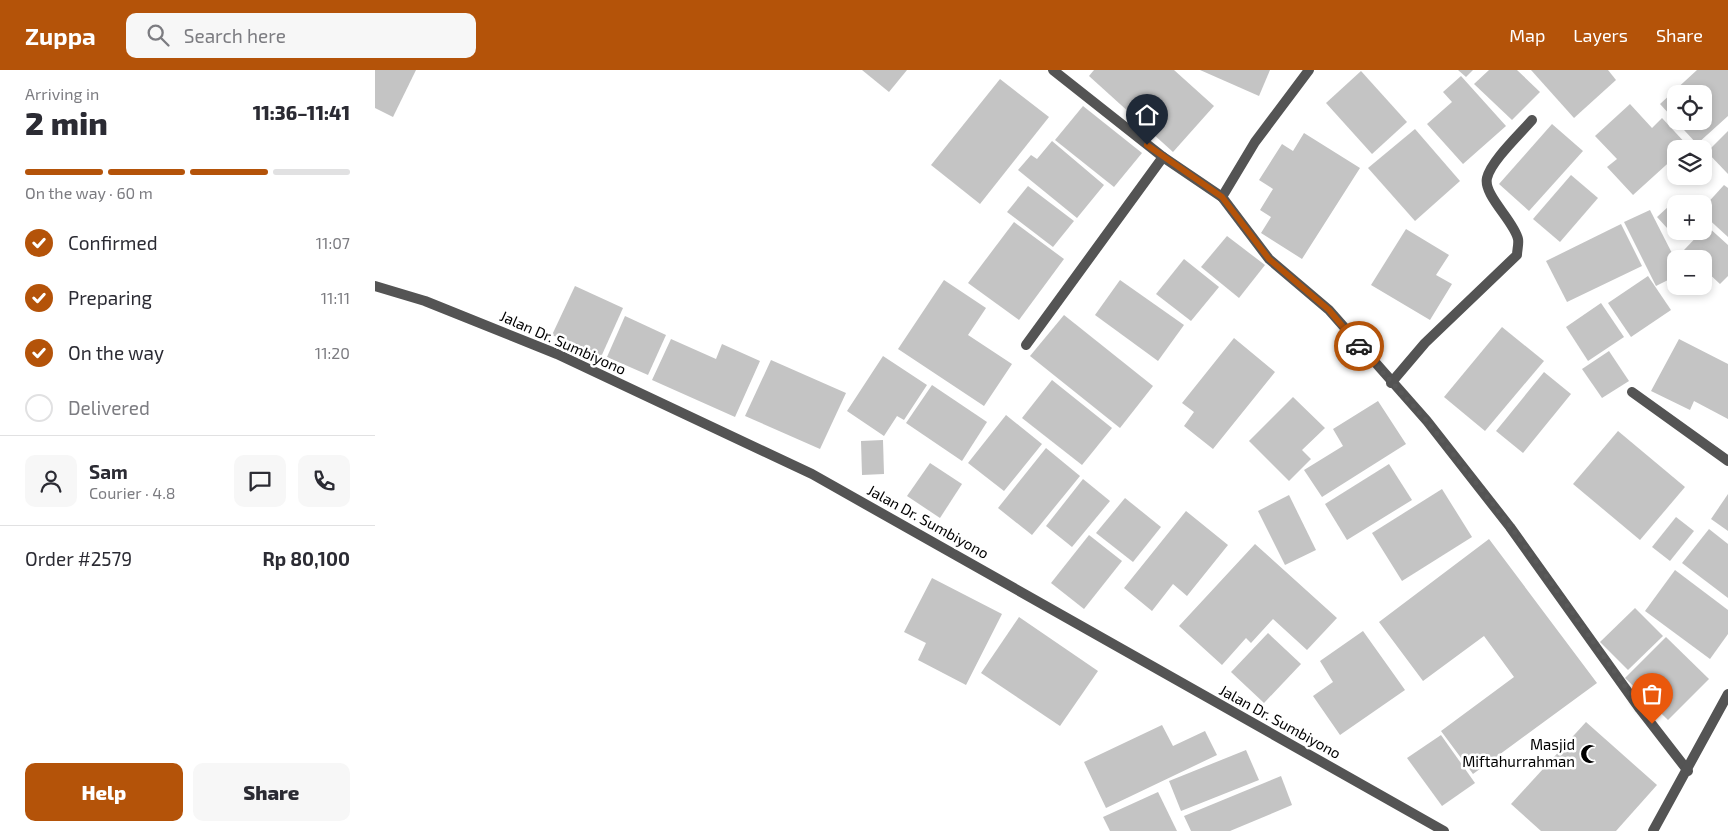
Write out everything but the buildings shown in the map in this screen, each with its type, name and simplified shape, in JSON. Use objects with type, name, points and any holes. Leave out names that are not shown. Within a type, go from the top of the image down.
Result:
[{"type":"street","points":[[1053,70],[1163,157],[1222,197],[1269,259],[1329,310],[1391,383],[1427,421],[1511,527],[1640,709],[1688,771]]},
{"type":"street","points":[[1222,197],[1255,142],[1309,70]]},
{"type":"street","points":[[1391,383],[1425,343],[1517,255],[1519,241],[1515,231],[1487,188],[1486,178],[1492,167],[1532,120]]},
{"type":"street","points":[[1026,345],[1163,157]]},
{"type":"street","name":"Jalan Dr. Sumbiyono","points":[[375,286],[425,301],[557,354],[813,474],[1444,831]]},
{"type":"street","points":[[1633,392],[1728,461]]},
{"type":"street","points":[[1653,831],[1725,709],[1728,694]]},
{"type":"way so far","points":[[1359,346],[1427,421],[1511,527],[1652,724]]},
{"type":"place","name":"Masjid Miftahurrahman","points":[[1590,754]]},
{"type":"route","points":[[1147,145],[1222,197],[1269,259],[1329,310],[1359,346]]}]
